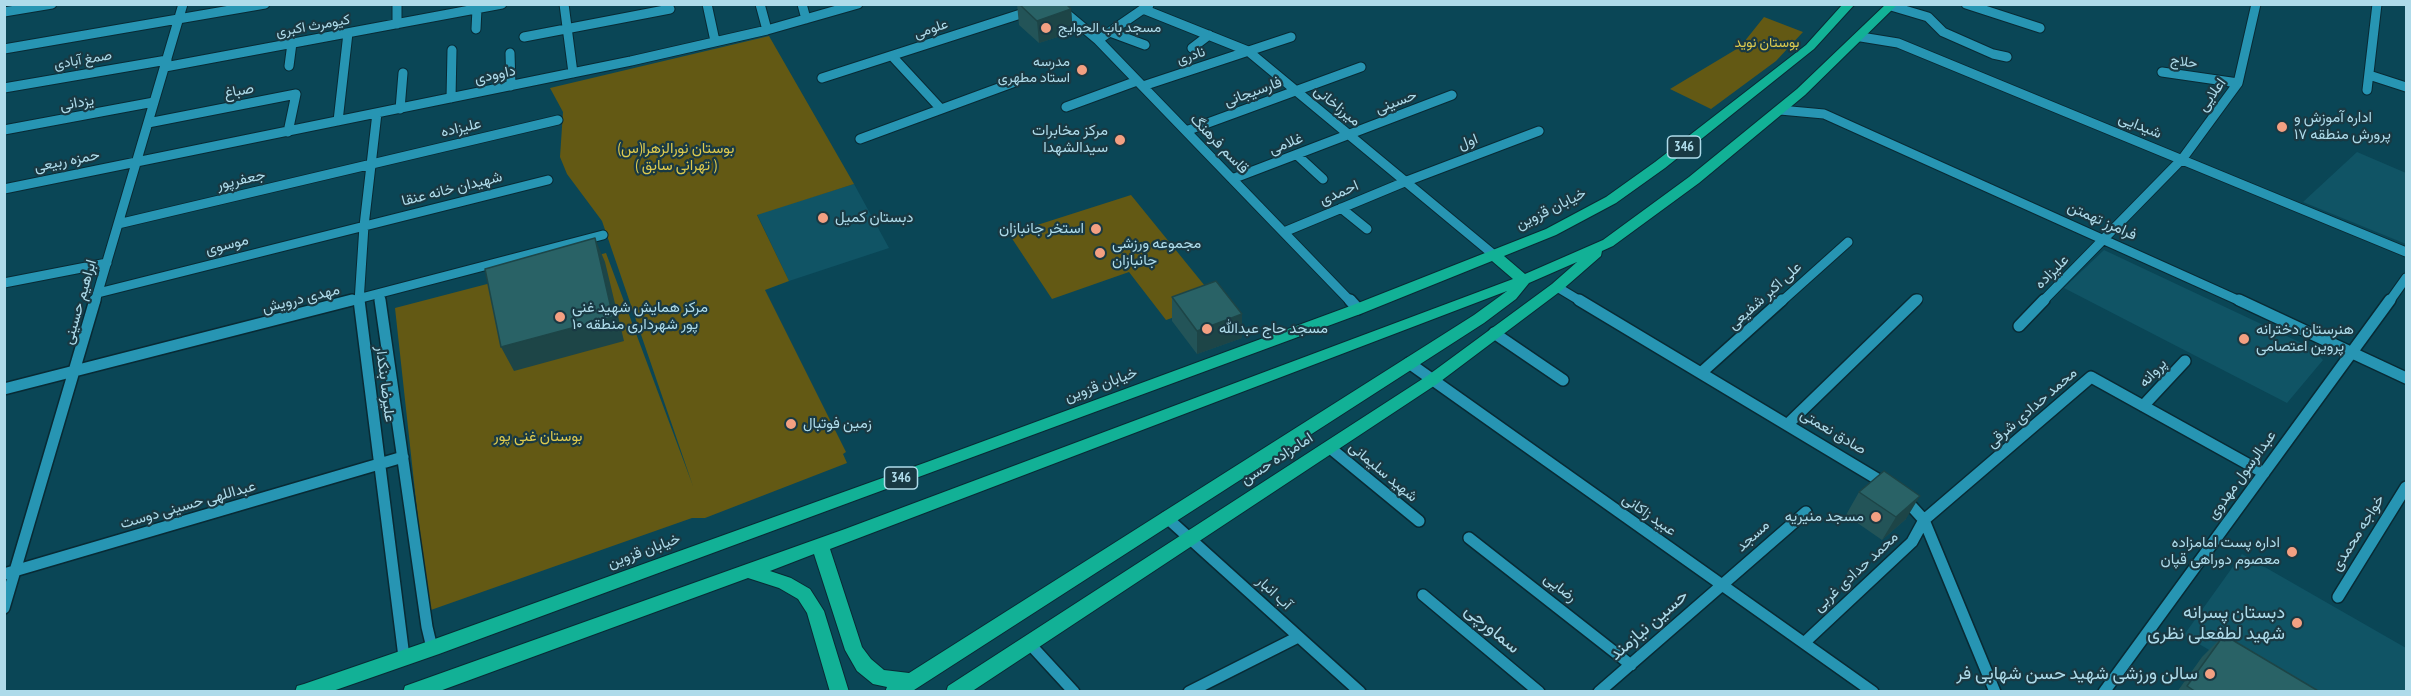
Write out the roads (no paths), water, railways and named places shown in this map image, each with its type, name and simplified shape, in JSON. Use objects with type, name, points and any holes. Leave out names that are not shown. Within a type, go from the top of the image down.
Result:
[{"type":"main road","name":"خیابان قزوین","points":[[304,692],[432,648],[1358,309],[1551,232],[1601,205],[1660,165],[1794,61],[1850,4]]},
{"type":"main road","name":"346","points":[[412,692],[820,545],[1523,280],[1608,243],[1694,180],[1780,110],[1861,37],[1892,5]]},
{"type":"main road","name":"امامزاده حسن","points":[[955,692],[1028,642],[1432,380],[1557,287],[1608,243]]},
{"type":"main road","points":[[1494,255],[1523,280]]},
{"type":"main road","name":"امامزاده حسن","points":[[894,692],[1479,319],[1511,296],[1523,280]]},
{"type":"main road","points":[[820,545],[854,650],[859,658],[880,678],[910,681]]},
{"type":"main road","points":[[748,571],[785,583],[804,594],[815,611],[840,692]]},
{"type":"street","points":[[4,12],[52,4]]},
{"type":"street","name":"ابراهیم حسینی","points":[[4,608],[10,573],[74,373],[183,4]]},
{"type":"street","points":[[4,50],[264,4]]},
{"type":"street","points":[[397,4],[397,24]]},
{"type":"street","name":"کیومرث اکبری","points":[[166,63],[292,43],[502,4]]},
{"type":"street","points":[[564,4],[573,73]]},
{"type":"street","points":[[707,4],[715,41]]},
{"type":"street","points":[[760,4],[767,30]]},
{"type":"street","points":[[802,4],[806,19]]},
{"type":"street","name":"داوودی","points":[[136,163],[573,73],[767,30],[858,4]]},
{"type":"street","name":"قاسم فرهنگ","points":[[1055,4],[1098,40],[1358,309]]},
{"type":"street","points":[[1966,4],[2040,28]]},
{"type":"street","name":"اعلایی","points":[[2106,239],[2183,158],[2238,83],[2256,4]]},
{"type":"street","points":[[2367,90],[2377,4]]},
{"type":"street","points":[[1892,5],[1928,17],[1943,32],[1984,51],[2007,57]]},
{"type":"street","points":[[1098,40],[1146,7]]},
{"type":"street","name":"میرزاخانی","points":[[1146,7],[1248,51],[1494,255]]},
{"type":"street","name":"علومی","points":[[822,78],[1038,8]]},
{"type":"street","points":[[476,29],[477,9]]},
{"type":"street","points":[[525,37],[670,9]]},
{"type":"street","points":[[1110,32],[1145,45]]},
{"type":"street","points":[[338,122],[348,33]]},
{"type":"street","points":[[1192,48],[1209,35]]},
{"type":"street","name":"نادری","points":[[1066,107],[1291,37]]},
{"type":"street","name":"شیدایی","points":[[1861,37],[1898,43],[2183,158],[2406,252]]},
{"type":"street","points":[[289,66],[292,43]]},
{"type":"street","points":[[451,98],[452,50]]},
{"type":"street","points":[[510,53],[511,86]]},
{"type":"street","points":[[892,56],[941,109]]},
{"type":"street","name":"صمغ آبادی","points":[[4,88],[166,63]]},
{"type":"street","name":"فارسیجانی","points":[[1186,131],[1361,67]]},
{"type":"street","name":"حلاج","points":[[2162,72],[2238,83]]},
{"type":"street","points":[[400,109],[403,73]]},
{"type":"street","points":[[2369,75],[2406,87]]},
{"type":"street","points":[[860,139],[1015,82]]},
{"type":"street","name":"صباغ","points":[[148,123],[296,94],[288,132]]},
{"type":"street","name":"حسینی","points":[[1350,135],[1452,95]]},
{"type":"street","name":"یزدانی","points":[[4,130],[154,102]]},
{"type":"street","name":"فرامرز تهمتن","points":[[1780,110],[1824,114],[2106,239],[2406,378]]},
{"type":"street","name":"علیرضا بنکدار","points":[[377,113],[364,226],[359,300],[404,657]]},
{"type":"street","name":"علیزاده","points":[[371,164],[558,120]]},
{"type":"street","name":"اول","points":[[1407,181],[1539,131]]},
{"type":"street","name":"غلامی","points":[[1232,180],[1350,135]]},
{"type":"street","points":[[1297,155],[1323,179]]},
{"type":"street","name":"حمزه ربیعی","points":[[4,189],[136,163]]},
{"type":"street","name":"جعفرپور","points":[[118,224],[371,164]]},
{"type":"street","name":"شهیدان خانه‌ عنقا","points":[[364,226],[548,180]]},
{"type":"street","name":"احمدی","points":[[1284,232],[1407,181]]},
{"type":"street","points":[[1341,208],[1367,229]]},
{"type":"street","name":"موسوی","points":[[98,293],[364,226]]},
{"type":"street","name":"مهدی درویش","points":[[4,389],[359,300],[603,235]]},
{"type":"street","name":"علیزاده","points":[[2019,326],[2106,239]]},
{"type":"street","name":"علی اکبر شفیعی","points":[[1702,372],[1848,242]]},
{"type":"street","points":[[4,283],[107,262]]},
{"type":"street","name":"عبدالرسول مهدوی","points":[[2104,692],[2406,278]]},
{"type":"street","name":"صادق نعمتی","points":[[1557,287],[1702,372],[1898,492],[1924,520],[1995,692]]},
{"type":"street","name":"علیرضا بنکدار","points":[[380,294],[427,627],[432,648]]},
{"type":"street","points":[[1788,424],[1918,300]]},
{"type":"street","points":[[1494,333],[1563,380]]},
{"type":"street","name":"پروانه","points":[[2143,406],[2185,362]]},
{"type":"street","name":"عبید زاکانی","points":[[1409,363],[1873,692]]},
{"type":"street","name":"محمد حدادی شرقی","points":[[1924,520],[2091,377],[2264,473]]},
{"type":"street","name":"شهید سلیمانی","points":[[1329,447],[1419,521]]},
{"type":"street","name":"عبداللهی حسینی دوست","points":[[10,573],[403,457]]},
{"type":"street","name":"خواجه محمدی","points":[[2338,597],[2406,487]]},
{"type":"street","name":"مسجد","points":[[1723,586],[1806,512]]},
{"type":"street","name":"آب انبار","points":[[1166,517],[1360,692]]},
{"type":"street","name":"محمد حدادی غربی","points":[[1804,643],[1912,542],[1924,520]]},
{"type":"street","name":"رضایی","points":[[1469,538],[1631,665]]},
{"type":"street","name":"حسین نیازمند","points":[[1599,692],[1723,586]]},
{"type":"street","name":"سماورچی","points":[[1423,595],[1539,692]]},
{"type":"street","points":[[1189,692],[1298,637]]},
{"type":"street","points":[[1028,642],[1074,692]]},
{"type":"place","name":"مسجد باب الحوایج","points":[[1046,28]]},
{"type":"place","name":"مدرسه استاد مطهری","points":[[1082,70]]},
{"type":"place","name":"اداره آموزش و پرورش منطقه ۱۷","points":[[2282,127]]},
{"type":"place","name":"مرکز مخابرات سیدالشهدا","points":[[1120,140]]},
{"type":"place","name":"دبستان کمیل","points":[[823,218]]},
{"type":"place","name":"استخر جانبازان","points":[[1096,229]]},
{"type":"place","name":"مجموعه ورزشی جانبازان","points":[[1100,253]]},
{"type":"place","name":"مرکز همایش شهید غنی پور شهرداری منطقه ۱۰","points":[[560,317]]},
{"type":"place","name":"مسجد حاج عبدالله","points":[[1207,329]]},
{"type":"place","name":"هنرستان دخترانه پروین اعتصامی","points":[[2244,339]]},
{"type":"place","name":"زمین فوتبال","points":[[791,424]]},
{"type":"place","name":"مسجد منیریه","points":[[1876,517]]},
{"type":"place","name":"اداره پست امامزاده معصوم دوراهی قپان","points":[[2292,552]]},
{"type":"place","name":"دبستان پسرانه شهید لطفعلی نظری","points":[[2297,623]]},
{"type":"place","name":"سالن ورزشی شهید حسن شهابی فر","points":[[2210,674]]},
{"type":"park label","name":"بوستان نوید","points":[[1767,43]]},
{"type":"park label","name":"بوستان نورالزهرا(س) ( تهرانی سابق )","points":[[676,158]]},
{"type":"park label","name":"بوستان غنی پور","points":[[538,437]]}]
